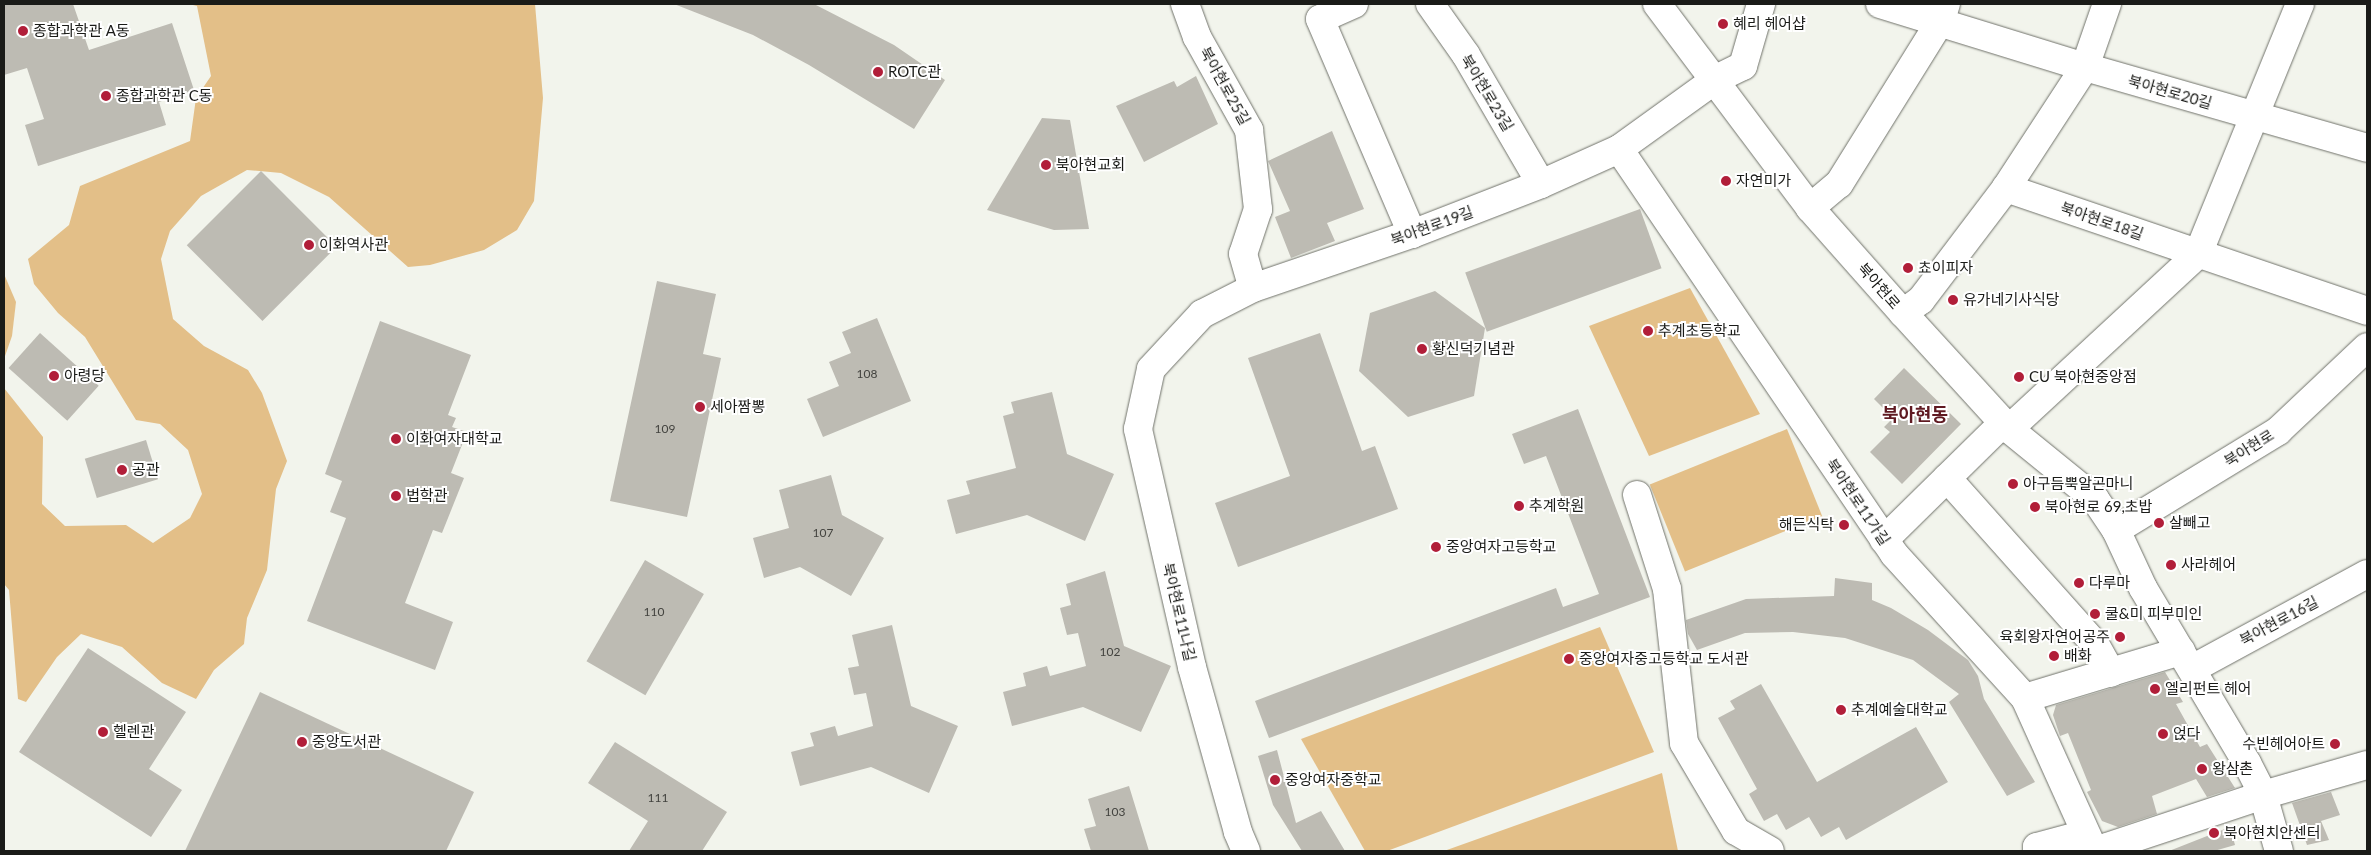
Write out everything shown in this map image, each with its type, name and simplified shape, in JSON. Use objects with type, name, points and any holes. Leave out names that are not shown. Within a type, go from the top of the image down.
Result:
[{"type":"street","name":"북아현로25길","points":[[1185,4],[1197,37],[1249,130],[1258,209],[1243,254],[1253,288]]},
{"type":"street","points":[[1354,4],[1320,19],[1412,234]]},
{"type":"street","name":"북아현로23길","points":[[1430,4],[1466,55],[1541,184]]},
{"type":"street","name":"북아현로","points":[[1657,4],[1716,80],[1810,208],[1903,313],[2006,426],[2095,498],[2116,530],[2143,588],[2263,796],[2279,851]]},
{"type":"street","points":[[1716,80],[1743,66],[1761,4]]},
{"type":"street","name":"북아현로20길","points":[[1880,4],[1943,12],[2085,67],[2367,148]]},
{"type":"street","points":[[1903,313],[1921,300],[2006,188],[2085,67],[2107,4]]},
{"type":"street","points":[[1884,540],[1947,478],[2198,254],[2300,4]]},
{"type":"street","points":[[1810,208],[1840,184],[1943,12]]},
{"type":"street","name":"북아현로19길","points":[[1151,369],[1202,314],[1253,288],[1412,234],[1541,184],[1619,149],[1716,80]]},
{"type":"street","name":"북아현로11가길","points":[[1619,149],[1884,540],[2025,698],[2094,845]]},
{"type":"street","name":"북아현로18길","points":[[2006,188],[2367,311]]},
{"type":"street","name":"북아현로","points":[[2116,530],[2278,431],[2367,347]]},
{"type":"street","name":"북아현로11나길","points":[[1151,369],[1138,429],[1192,667],[1233,814],[1246,851]]},
{"type":"street","points":[[1947,478],[2095,644],[2111,673]]},
{"type":"street","points":[[1637,496],[1666,589],[1684,743],[1736,831],[1770,851]]},
{"type":"street","name":"북아현로16길","points":[[2025,698],[2111,673],[2186,660],[2367,574]]},
{"type":"street","points":[[2037,851],[2037,847],[2094,845],[2107,847],[2263,796],[2367,765]]},
{"type":"shaded area","points":[[189,4],[535,4],[543,98],[534,201],[517,230],[484,250],[430,265],[408,267],[329,197],[281,173],[247,170],[201,196],[170,231],[161,259],[173,319],[204,346],[248,370],[262,393],[287,461],[276,489],[267,570],[247,618],[244,644],[214,670],[196,699],[162,683],[122,647],[81,634],[57,657],[26,702],[18,699],[9,590],[4,584],[4,388],[43,437],[42,504],[65,526],[126,525],[153,543],[190,518],[202,494],[188,450],[160,424],[136,420],[85,337],[58,313],[34,284],[28,259],[69,225],[80,186],[190,141],[196,98],[211,76],[197,6]]},
{"type":"shaded area","points":[[4,274],[16,302],[12,336],[4,359]]},
{"type":"shaded area","points":[[1690,288],[1760,414],[1649,456],[1589,326]]},
{"type":"shaded area","points":[[1787,429],[1822,516],[1685,572],[1650,484]]},
{"type":"shaded area","points":[[1600,627],[1654,752],[1387,851],[1365,851],[1301,739]]},
{"type":"shaded area","points":[[1662,773],[1678,851],[1444,851]]},
{"type":"building","name":"종합과학관 C동","points":[[4,4],[73,4],[89,50],[172,23],[194,90],[159,102],[166,125],[38,166],[25,125],[44,119],[27,68],[4,75]]},
{"type":"building","name":"ROTC관","points":[[674,4],[814,4],[894,45],[945,80],[914,129],[809,65],[753,35]]},
{"type":"building","points":[[1196,76],[1218,124],[1144,162],[1116,106],[1174,81],[1177,87]]},
{"type":"building","name":"북아현교회","points":[[1042,118],[1070,120],[1089,229],[1054,230],[987,210]]},
{"type":"building","points":[[1332,131],[1364,209],[1327,223],[1335,241],[1291,258],[1275,217],[1290,211],[1268,161]]},
{"type":"building","name":"이화역사관","points":[[261,171],[337,247],[262,321],[187,245]]},
{"type":"building","points":[[1640,209],[1662,268],[1487,332],[1465,273]]},
{"type":"building","points":[[657,281],[716,294],[703,354],[721,358],[687,517],[610,501]]},
{"type":"building","name":"황신덕기념관","points":[[1435,291],[1485,328],[1474,396],[1408,417],[1359,371],[1370,313]]},
{"type":"building","points":[[877,318],[911,401],[823,437],[807,399],[839,386],[829,362],[851,353],[842,332]]},
{"type":"building","name":"법학관","points":[[380,321],[471,355],[448,415],[456,418],[452,427],[467,432],[451,473],[464,478],[442,533],[433,530],[405,603],[453,622],[435,670],[307,621],[346,518],[330,512],[342,481],[325,474]]},
{"type":"building","name":"아령당","points":[[40,333],[99,386],[67,421],[9,368]]},
{"type":"building","points":[[1320,333],[1362,451],[1375,446],[1398,509],[1238,567],[1215,503],[1290,476],[1248,358]]},
{"type":"building","points":[[1904,368],[1961,424],[1902,484],[1870,452],[1890,432],[1884,427],[1893,418],[1874,399]]},
{"type":"building","points":[[1052,392],[1067,454],[1114,474],[1085,541],[1027,515],[956,534],[947,500],[970,494],[966,481],[1016,468],[1003,416],[1014,413],[1011,402]]},
{"type":"building","points":[[1578,409],[1650,597],[1269,738],[1255,701],[1556,588],[1563,607],[1599,594],[1546,456],[1524,464],[1512,434]]},
{"type":"building","name":"공관","points":[[146,440],[158,479],[97,498],[85,459]]},
{"type":"building","points":[[831,475],[842,515],[884,538],[851,596],[800,567],[764,578],[753,538],[789,528],[779,490]]},
{"type":"building","points":[[645,560],[704,594],[645,695],[586,661]]},
{"type":"building","points":[[1105,571],[1124,646],[1171,666],[1141,732],[1083,707],[1012,726],[1003,692],[1026,686],[1023,673],[1047,666],[1050,676],[1086,666],[1078,633],[1067,635],[1060,608],[1071,605],[1066,584]]},
{"type":"building","points":[[1835,578],[1872,583],[1872,600],[1891,608],[1928,630],[1968,660],[1978,676],[1984,699],[2035,782],[2007,796],[1949,702],[1959,694],[1913,660],[1845,638],[1793,632],[1745,633],[1697,650],[1688,634],[1686,620],[1746,599],[1834,596]]},
{"type":"building","points":[[892,625],[911,706],[958,726],[929,793],[871,767],[800,786],[791,752],[814,746],[810,733],[835,726],[838,736],[873,726],[866,693],[854,695],[848,668],[859,666],[852,635]]},
{"type":"building","name":"헬렌관","points":[[88,648],[186,712],[149,769],[182,790],[151,837],[19,752]]},
{"type":"building","points":[[2165,672],[2183,702],[2176,704],[2200,747],[2207,744],[2235,788],[2207,797],[2196,779],[2152,796],[2157,814],[2118,827],[2102,821],[2087,792],[2091,790],[2068,733],[2060,736],[2053,715],[2056,705]]},
{"type":"building","points":[[1761,684],[1817,782],[1916,727],[1948,782],[1846,840],[1839,827],[1821,837],[1809,817],[1786,830],[1777,814],[1764,821],[1749,794],[1757,789],[1718,718],[1735,709],[1730,701]]},
{"type":"building","name":"중앙도서관","points":[[260,692],[474,792],[446,851],[185,851]]},
{"type":"building","points":[[615,742],[727,812],[702,851],[629,851],[648,821],[588,783]]},
{"type":"building","name":"중앙여자중학교","points":[[1277,750],[1296,823],[1321,811],[1345,851],[1302,851],[1273,805],[1258,756]]},
{"type":"building","points":[[1129,786],[1149,851],[1091,851],[1084,829],[1096,826],[1088,799]]},
{"type":"building","points":[[2331,792],[2340,815],[2321,821],[2329,840],[2307,845],[2292,803]]},
{"type":"building","points":[[2230,827],[2235,845],[2214,851],[2169,851]]},
{"type":"place","name":"혜리 헤어샵","points":[[1723,24]]},
{"type":"place","name":"종합과학관 A동","points":[[23,31]]},
{"type":"place","name":"ROTC관","points":[[878,72]]},
{"type":"place","name":"종합과학관 C동","points":[[106,96]]},
{"type":"place","name":"북아현교회","points":[[1046,165]]},
{"type":"place","name":"자연미가","points":[[1726,181]]},
{"type":"place","name":"이화역사관","points":[[309,245]]},
{"type":"place","name":"쵸이피자","points":[[1908,268]]},
{"type":"place","name":"유가네기사식당","points":[[1953,300]]},
{"type":"place","name":"추계초등학교","points":[[1648,331]]},
{"type":"place","name":"황신덕기념관","points":[[1422,349]]},
{"type":"place","name":"아령당","points":[[54,376]]},
{"type":"place","name":"CU 북아현중앙점","points":[[2019,377]]},
{"type":"place","name":"세아짬뽕","points":[[700,407]]},
{"type":"place","name":"이화여자대학교","points":[[396,439]]},
{"type":"place","name":"공관","points":[[122,470]]},
{"type":"place","name":"아구듬뿍알곤마니","points":[[2013,484]]},
{"type":"place","name":"법학관","points":[[396,496]]},
{"type":"place","name":"추계학원","points":[[1519,506]]},
{"type":"place","name":"북아현로 69,초밥","points":[[2035,507]]},
{"type":"place","name":"살빼고","points":[[2159,523]]},
{"type":"place","name":"해든식탁","points":[[1844,525]]},
{"type":"place","name":"중앙여자고등학교","points":[[1436,547]]},
{"type":"place","name":"사라헤어","points":[[2171,565]]},
{"type":"place","name":"다루마","points":[[2079,583]]},
{"type":"place","name":"쿨&미 피부미인","points":[[2095,614]]},
{"type":"place","name":"육회왕자연어공주","points":[[2120,637]]},
{"type":"place","name":"배화","points":[[2054,656]]},
{"type":"place","name":"중앙여자중고등학교 도서관","points":[[1569,659]]},
{"type":"place","name":"엘리펀트 헤어","points":[[2155,689]]},
{"type":"place","name":"추계예술대학교","points":[[1841,710]]},
{"type":"place","name":"헬렌관","points":[[103,732]]},
{"type":"place","name":"얹다","points":[[2163,734]]},
{"type":"place","name":"중앙도서관","points":[[302,742]]},
{"type":"place","name":"수빈헤어아트","points":[[2335,744]]},
{"type":"place","name":"왕삼촌","points":[[2202,769]]},
{"type":"place","name":"중앙여자중학교","points":[[1275,780]]},
{"type":"place","name":"북아현치안센터","points":[[2214,833]]},
{"type":"district","name":"북아현동","points":[[1915,414]]}]
